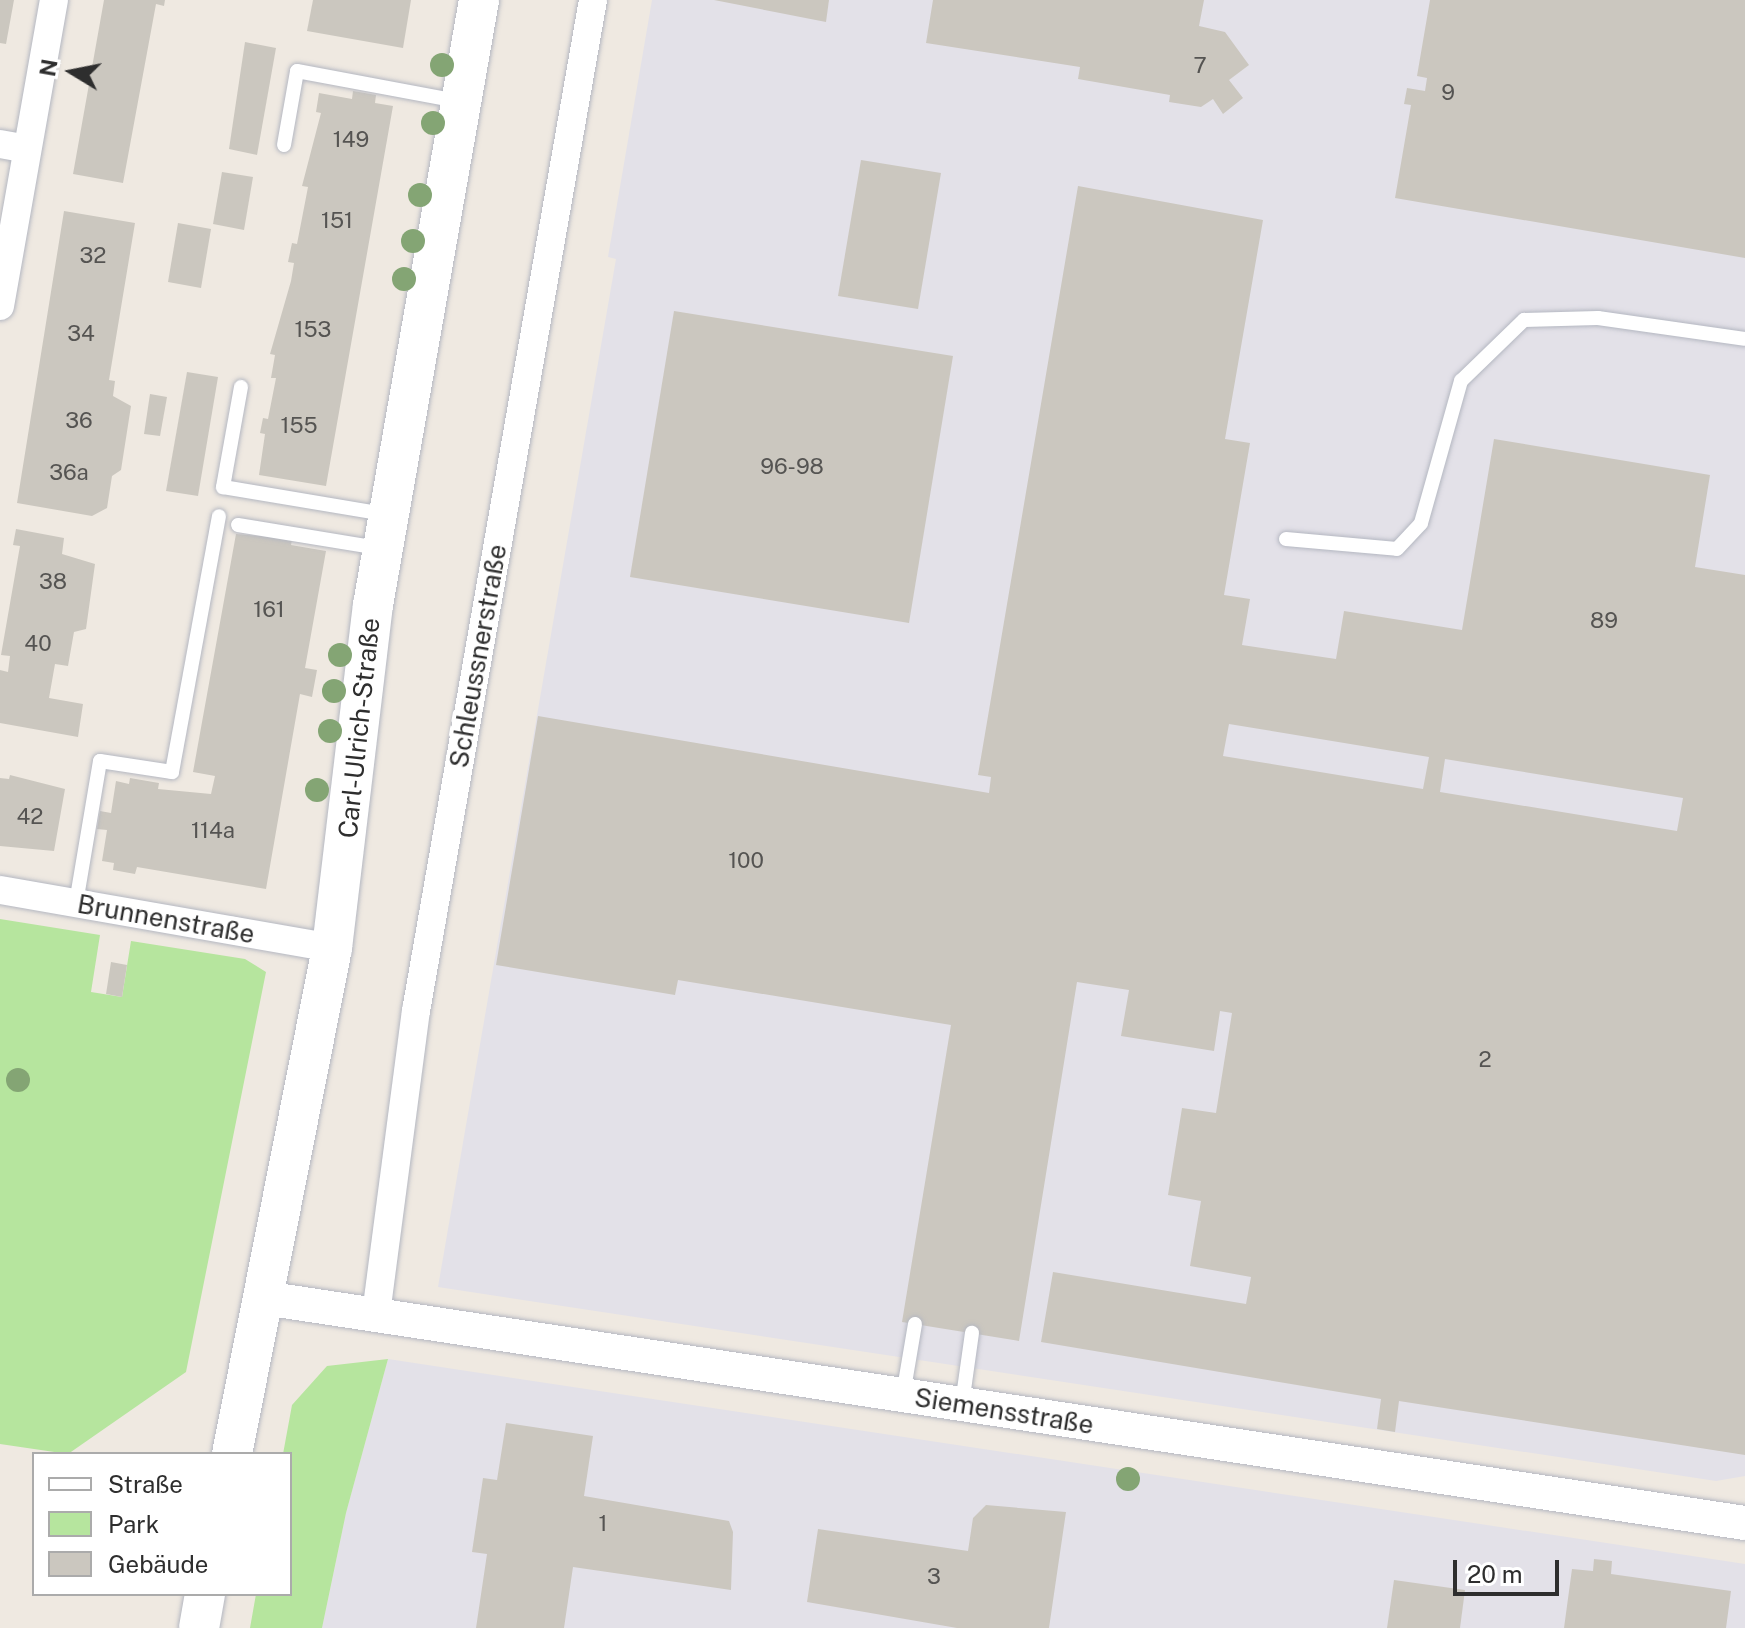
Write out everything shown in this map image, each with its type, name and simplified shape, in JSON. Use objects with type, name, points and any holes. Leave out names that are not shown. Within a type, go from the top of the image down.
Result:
[{"type":"main road","name":"Carl-Ulrich-Straße","points":[[232,1452],[332,948],[386,531],[479,0]]},
{"type":"main road","points":[[199,1628],[205,1596]]},
{"type":"street","points":[[0,306],[14,147],[54,0]]},
{"type":"street","name":"Schleussnerstraße","points":[[376,1314],[416,1011],[593,0]]},
{"type":"street","name":"Brunnenstraße","points":[[0,890],[332,948]]},
{"type":"street","name":"Siemensstraße","points":[[264,1298],[1745,1523]]},
{"type":"lane","points":[[284,145],[297,71],[461,101]]},
{"type":"lane","points":[[1286,539],[1397,549],[1421,523],[1461,381],[1524,320],[1598,318],[1745,339]]},
{"type":"lane","points":[[241,387],[223,487],[386,531]]},
{"type":"lane","points":[[76,903],[100,761],[172,772],[219,516]]},
{"type":"lane","points":[[238,525],[386,531]]},
{"type":"lane","points":[[903,1396],[915,1324]]},
{"type":"lane","points":[[961,1405],[972,1333]]},
{"type":"shaded area","points":[[652,0],[1745,0],[1745,1476],[1716,1481],[438,1287],[616,259],[608,257]]},
{"type":"shaded area","points":[[388,1359],[1745,1564],[1745,1628],[322,1628],[346,1513]]},
{"type":"green space","points":[[0,919],[100,935],[91,992],[122,997],[131,941],[245,959],[266,972],[186,1372],[71,1452],[0,1444]]},
{"type":"green space","points":[[388,1359],[346,1513],[322,1628],[250,1628],[256,1596],[292,1596],[292,1452],[283,1452],[292,1405],[327,1366]]},
{"type":"building","points":[[0,0],[14,0],[6,44],[0,43]]},
{"type":"building","points":[[104,0],[165,0],[164,6],[156,4],[123,183],[73,174]]},
{"type":"building","points":[[313,0],[411,0],[403,48],[307,31]]},
{"type":"building","points":[[714,0],[829,0],[826,22]]},
{"type":"building","points":[[933,0],[1204,0],[1199,26],[1225,32],[1249,65],[1229,80],[1243,98],[1223,114],[1213,99],[1201,107],[1169,102],[1170,95],[1078,79],[1080,67],[926,43]]},
{"type":"building","points":[[1430,0],[1745,0],[1745,258],[1395,198],[1411,105],[1404,104],[1407,88],[1425,91],[1427,78],[1417,76]]},
{"type":"building","points":[[245,42],[276,48],[257,155],[229,149]]},
{"type":"building","points":[[353,91],[376,95],[375,103],[393,106],[326,486],[259,475],[265,434],[260,433],[263,418],[268,419],[276,378],[271,378],[275,355],[270,354],[291,281],[294,263],[288,262],[292,243],[297,244],[308,187],[302,186],[321,113],[316,112],[319,93],[352,99]]},
{"type":"building","points":[[861,160],[941,173],[918,309],[838,296]]},
{"type":"building","points":[[222,172],[253,177],[244,230],[213,224]]},
{"type":"building","points":[[1078,186],[1263,220],[1225,439],[1250,443],[1224,595],[1250,599],[1242,645],[1336,659],[1344,611],[1462,630],[1494,439],[1710,475],[1695,567],[1745,575],[1745,1455],[1399,1401],[1395,1432],[1377,1429],[1381,1399],[1041,1342],[1053,1272],[1246,1304],[1251,1277],[1190,1266],[1201,1201],[1168,1195],[1182,1108],[1216,1113],[1232,1013],[1220,1011],[1214,1051],[1121,1036],[1129,990],[1077,982],[1019,1341],[902,1322],[951,1025],[678,980],[675,995],[496,965],[538,716],[989,793],[991,777],[978,775]],"holes":[[[1229,724],[1429,757],[1423,789],[1223,756]],[[1445,759],[1683,798],[1677,831],[1440,792]]]},
{"type":"building","points":[[64,211],[135,223],[109,380],[115,381],[113,396],[131,406],[121,470],[112,476],[107,508],[92,516],[17,503]]},
{"type":"building","points":[[178,223],[211,229],[201,288],[168,282]]},
{"type":"building","points":[[674,311],[953,356],[909,623],[630,577]]},
{"type":"building","points":[[187,372],[218,377],[198,496],[166,491]]},
{"type":"building","points":[[150,394],[167,397],[160,436],[144,434]]},
{"type":"building","points":[[16,529],[64,538],[62,554],[95,564],[86,629],[74,632],[68,666],[55,664],[49,698],[83,704],[78,737],[0,723],[0,670],[8,672],[10,656],[1,655],[20,546],[13,545]]},
{"type":"building","points":[[236,534],[292,539],[291,545],[326,551],[305,668],[317,670],[312,697],[300,694],[266,889],[137,867],[135,874],[113,870],[114,863],[102,861],[107,830],[97,829],[100,811],[111,813],[116,781],[129,784],[130,778],[159,783],[158,789],[211,794],[215,776],[193,772]]},
{"type":"building","points":[[10,775],[65,789],[54,851],[0,846],[0,778],[9,779]]},
{"type":"building","points":[[111,962],[127,965],[122,997],[106,994]]},
{"type":"building","points":[[506,1423],[593,1436],[584,1496],[729,1521],[733,1532],[731,1590],[573,1567],[564,1628],[476,1628],[487,1554],[472,1552],[483,1478],[497,1480]]},
{"type":"building","points":[[986,1505],[1066,1512],[1049,1628],[957,1628],[807,1602],[818,1529],[968,1551],[973,1518]]},
{"type":"building","points":[[1594,1559],[1612,1561],[1611,1574],[1731,1591],[1726,1628],[1564,1628],[1572,1569],[1593,1571]]},
{"type":"building","points":[[1394,1580],[1465,1590],[1460,1628],[1387,1628]]}]
